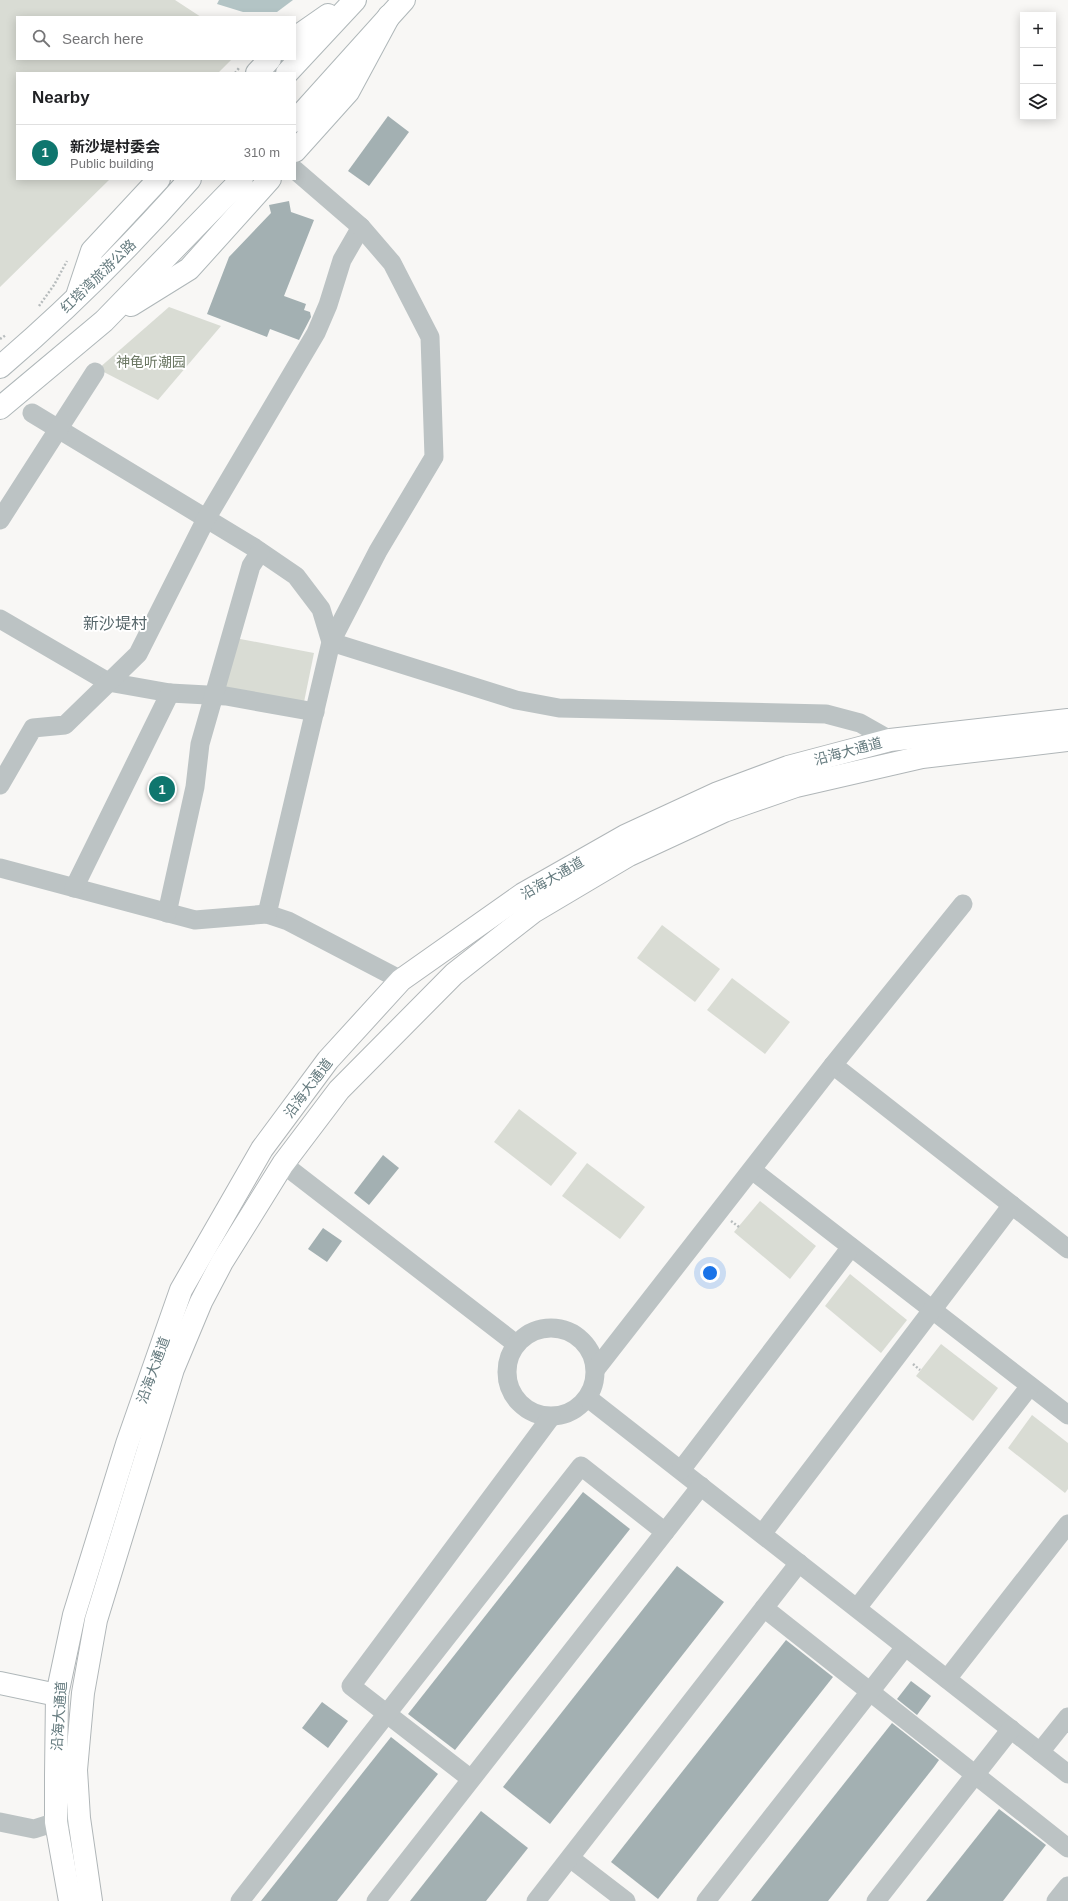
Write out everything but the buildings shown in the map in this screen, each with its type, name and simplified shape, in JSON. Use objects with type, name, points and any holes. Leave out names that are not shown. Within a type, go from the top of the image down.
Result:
[{"type":"main road","points":[[296,37],[348,0]]},
{"type":"main road","points":[[287,72],[355,0]]},
{"type":"main road","points":[[296,120],[404,0]]},
{"type":"main road","points":[[296,150],[348,92],[390,16]]},
{"type":"main road","points":[[258,72],[269,60]]},
{"type":"main road","points":[[76,298],[92,251],[158,180]]},
{"type":"main road","name":"红塔湾旅游公路","points":[[2,362],[39,334],[138,237],[189,180]]},
{"type":"main road","points":[[0,408],[104,321],[241,180]]},
{"type":"main road","points":[[104,321],[189,269],[269,180]]},
{"type":"main road","name":"沿海大通道","points":[[70,1901],[56,1822],[57,1695],[74,1615],[127,1444],[181,1290],[262,1149],[328,1060],[401,980],[523,894],[625,836],[718,793],[788,767],[890,740],[1068,720]]},
{"type":"main road","name":"沿海大通道","points":[[91,1901],[79,1818],[77,1762],[83,1693],[96,1620],[173,1369],[201,1302],[222,1262],[282,1164],[339,1090],[454,974],[533,912],[629,855],[724,811],[796,786],[922,757],[1068,740]]},
{"type":"main road","points":[[480,925],[494,943]]},
{"type":"main road","points":[[262,1149],[282,1164]]},
{"type":"main road","points":[[0,1682],[57,1695]]},
{"type":"street","points":[[267,914],[331,642],[378,551],[434,457],[430,337],[392,263],[361,227],[296,171]]},
{"type":"street","points":[[0,785],[33,728],[65,725],[138,654],[206,519],[316,333],[328,304],[342,260],[361,227]]},
{"type":"street","points":[[0,520],[95,372]]},
{"type":"street","points":[[32,413],[260,552],[296,576],[321,609],[331,642]]},
{"type":"street","points":[[167,913],[195,787],[200,744],[251,566],[260,552]]},
{"type":"street","points":[[0,618],[108,682],[170,693],[226,696],[315,712]]},
{"type":"street","points":[[331,642],[516,700],[559,708],[826,714],[860,723],[890,740]]},
{"type":"street","points":[[74,888],[170,693]]},
{"type":"street","points":[[0,868],[195,920],[267,914],[288,921],[401,980]]},
{"type":"street","points":[[596,1369],[833,1065],[963,904]]},
{"type":"street","points":[[833,1065],[1068,1249]]},
{"type":"street","points":[[282,1164],[516,1344]]},
{"type":"street","points":[[752,1170],[1068,1415]]},
{"type":"street","points":[[762,1534],[1012,1205]]},
{"type":"street","points":[[681,1470],[851,1247]]},
{"type":"street","points":[[558,1328],[572,1333],[584,1342],[592,1354],[596,1369],[595,1384],[588,1398],[578,1408],[566,1415],[551,1417],[537,1415],[524,1408],[514,1398],[508,1385],[507,1371],[509,1357],[516,1344],[528,1334],[542,1329],[558,1328]]},
{"type":"street","points":[[857,1608],[1030,1386]]},
{"type":"street","points":[[588,1398],[1068,1774]]},
{"type":"street","points":[[471,1779],[351,1686],[551,1417]]},
{"type":"street","points":[[240,1901],[581,1466],[664,1532]]},
{"type":"street","points":[[376,1901],[701,1486]]},
{"type":"street","points":[[947,1679],[1068,1524]]},
{"type":"street","points":[[536,1901],[799,1563]]},
{"type":"street","points":[[764,1608],[1068,1848]]},
{"type":"street","points":[[706,1901],[905,1647]]},
{"type":"street","points":[[1040,1752],[1068,1717]]},
{"type":"street","points":[[876,1901],[1011,1729]]},
{"type":"street","points":[[0,1822],[34,1829],[56,1822],[79,1818]]},
{"type":"street","points":[[570,1858],[626,1901]]},
{"type":"street","points":[[1056,1901],[1068,1886]]},
{"type":"green space","points":[[0,0],[175,0],[199,16],[16,16],[16,60],[231,60],[219,72],[16,72],[16,180],[109,180],[0,287]]},
{"type":"green space","name":"神龟听潮园","points":[[169,307],[221,326],[158,400],[98,369]]},
{"type":"green space","points":[[235,638],[314,653],[304,702],[225,688]]},
{"type":"green space","points":[[662,925],[720,969],[695,1002],[637,958]]},
{"type":"green space","points":[[732,978],[790,1022],[765,1054],[707,1010]]},
{"type":"green space","points":[[519,1109],[577,1153],[551,1186],[494,1142]]},
{"type":"green space","points":[[587,1163],[645,1207],[620,1239],[562,1196]]},
{"type":"green space","points":[[760,1201],[816,1246],[790,1279],[734,1232]]},
{"type":"green space","points":[[850,1274],[907,1320],[881,1353],[825,1306]]},
{"type":"green space","points":[[941,1344],[998,1388],[973,1421],[916,1376]]},
{"type":"green space","points":[[1032,1415],[1068,1443],[1068,1489],[1065,1493],[1008,1448]]},
{"type":"shaded area","points":[[219,0],[293,0],[277,12],[243,12],[217,4]]},
{"type":"place","name":"新沙堤村委会","points":[[162,789]]},
{"type":"district","name":"新沙堤村","points":[[115,623]]}]
